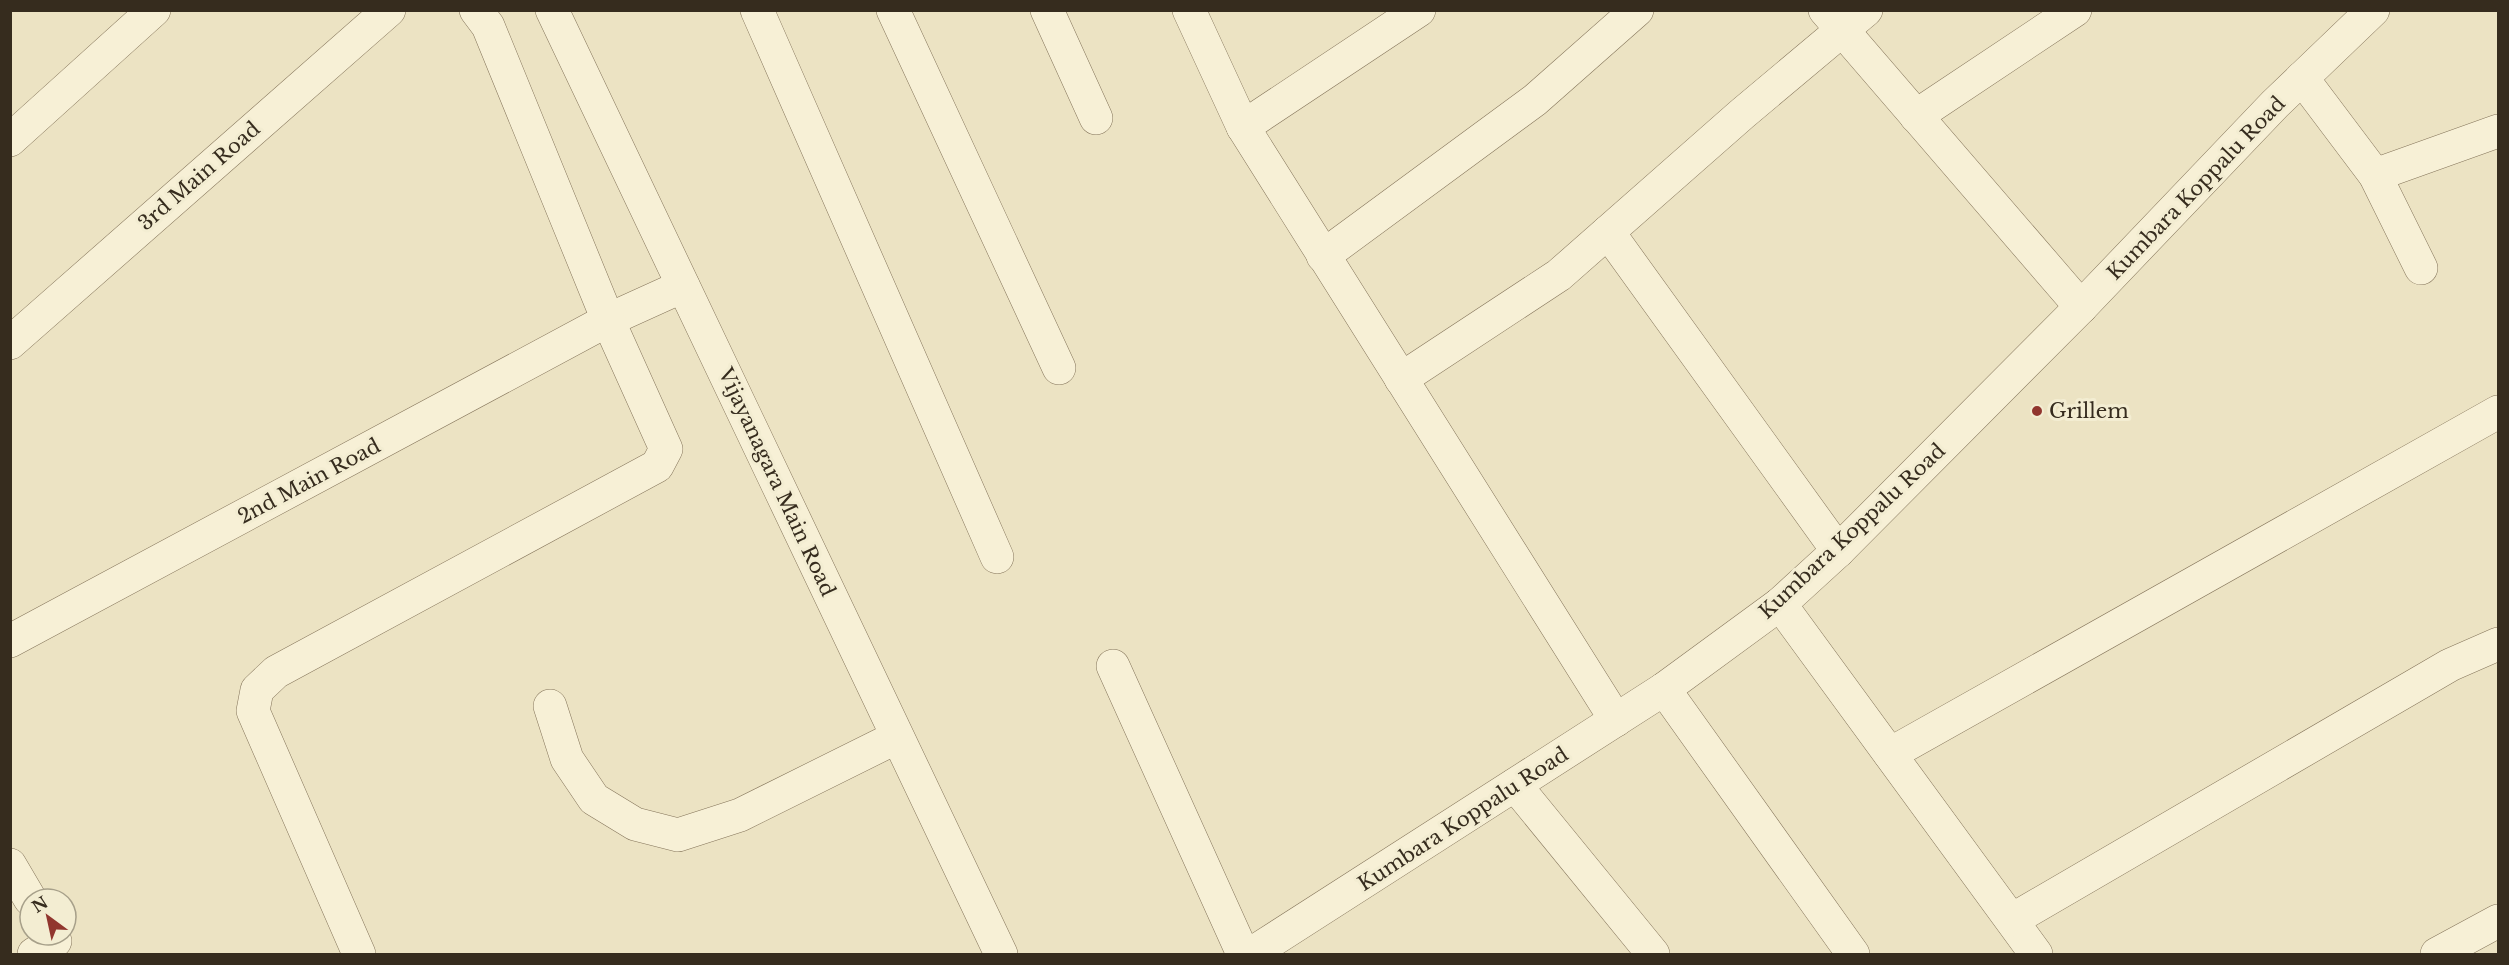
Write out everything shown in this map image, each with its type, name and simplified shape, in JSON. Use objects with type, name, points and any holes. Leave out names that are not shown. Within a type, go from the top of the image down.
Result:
[{"type":"street","points":[[10,140],[154,10]]},
{"type":"street","name":"3rd Main Road","points":[[10,343],[390,10]]},
{"type":"street","points":[[359,954],[253,711],[257,690],[276,672],[657,466],[666,449],[608,320],[489,26],[476,10]]},
{"type":"street","name":"Vijayanagara Main Road","points":[[552,10],[1000,954]]},
{"type":"street","points":[[757,10],[997,557]]},
{"type":"street","points":[[893,10],[1059,368]]},
{"type":"street","points":[[1047,10],[1096,118]]},
{"type":"street","points":[[1189,10],[1243,127],[1616,720]]},
{"type":"street","points":[[1243,127],[1419,10]]},
{"type":"street","points":[[1323,256],[1535,99],[1637,10]]},
{"type":"street","points":[[1916,116],[2075,10]]},
{"type":"street","name":"Kumbara Koppalu Road","points":[[1251,954],[1664,689],[1780,604],[1838,550],[2081,307],[2302,78],[2373,10]]},
{"type":"street","points":[[1401,379],[1558,275],[1844,17],[1916,116],[2081,307]]},
{"type":"street","points":[[2302,78],[2375,175],[2421,268]]},
{"type":"street","points":[[2375,175],[2499,131]]},
{"type":"street","points":[[1608,232],[1838,550]]},
{"type":"street","name":"2nd Main Road","points":[[10,641],[608,320],[683,286]]},
{"type":"street","points":[[1890,754],[2499,412]]},
{"type":"street","points":[[1780,604],[2036,954]]},
{"type":"street","points":[[2012,920],[2450,665],[2499,644]]},
{"type":"street","points":[[1113,666],[1244,954]]},
{"type":"street","points":[[1664,689],[1853,954]]},
{"type":"street","points":[[550,706],[567,759],[594,799],[635,824],[678,835],[740,815],[897,737]]},
{"type":"street","points":[[1515,785],[1653,954]]},
{"type":"street","points":[[10,865],[23,887]]},
{"type":"street","points":[[2437,954],[2499,921]]},
{"type":"place","name":"Grillem","points":[[2037,411]]}]
